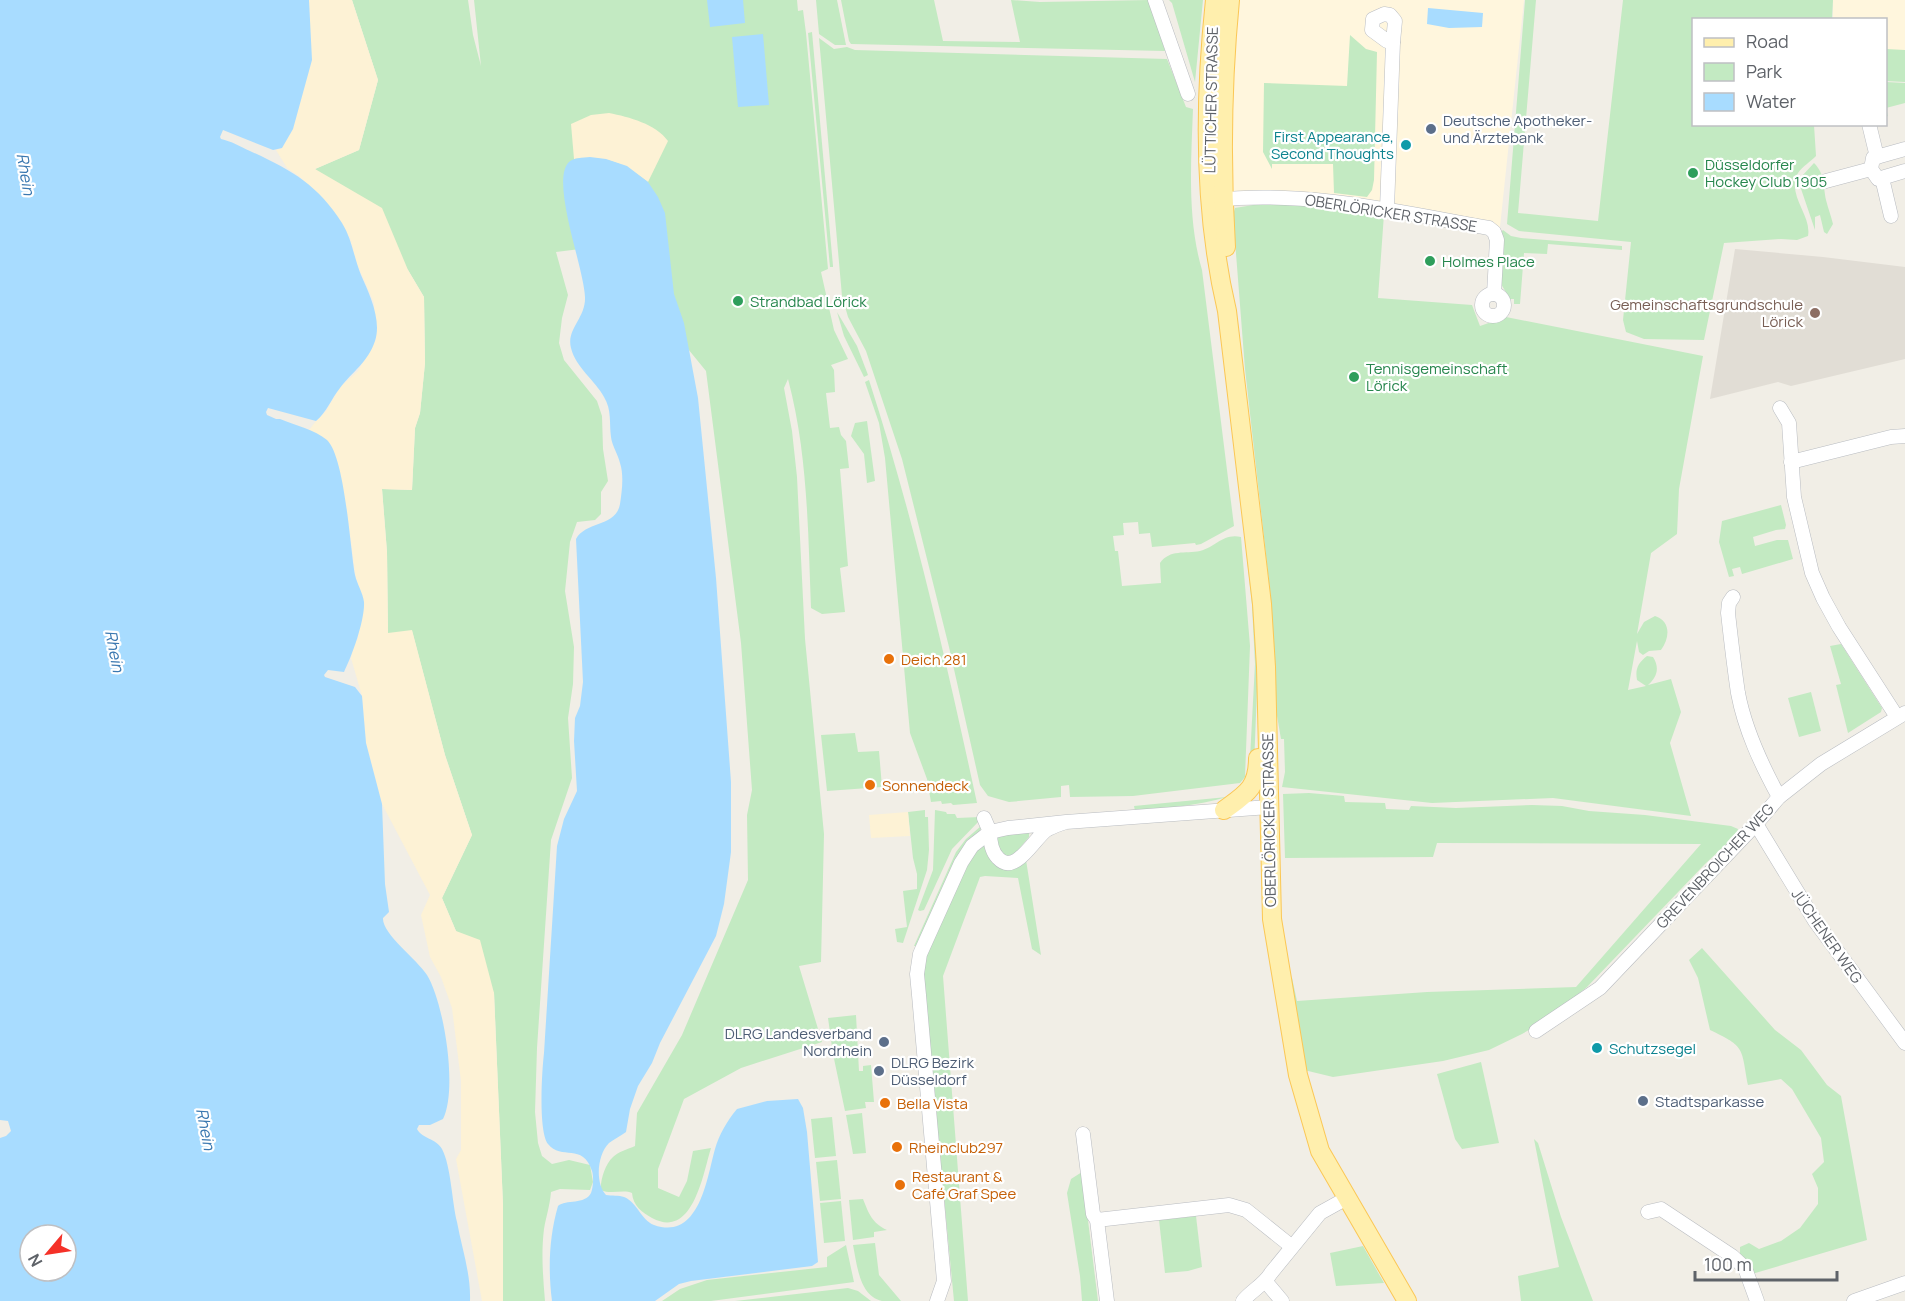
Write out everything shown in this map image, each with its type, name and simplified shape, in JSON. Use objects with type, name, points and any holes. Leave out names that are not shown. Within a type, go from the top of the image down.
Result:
[{"type":"main road","name":"LÜTTICHER STRASSE","points":[[1215,0],[1211,36],[1208,147],[1217,200]]},
{"type":"main road","name":"LÜTTICHER STRASSE","points":[[1217,200],[1230,0]]},
{"type":"main road","name":"OBERLÖRICKER STRASSE","points":[[1217,200],[1218,272],[1227,311],[1262,604],[1272,919],[1298,1075],[1320,1151],[1407,1301]]},
{"type":"main road","points":[[1224,810],[1244,796],[1257,778],[1259,723],[1267,711]]},
{"type":"street","points":[[1155,0],[1188,94]]},
{"type":"street","points":[[1387,209],[1394,42]]},
{"type":"street","points":[[1869,126],[1876,168],[1891,216]]},
{"type":"street","points":[[1826,181],[1876,168],[1905,149]]},
{"type":"street","points":[[1876,168],[1905,171]]},
{"type":"street","name":"OBERLÖRICKER STRASSE","points":[[1217,200],[1315,199],[1387,209],[1491,229],[1497,240],[1494,294]]},
{"type":"street","points":[[1780,408],[1789,423],[1794,497],[1812,573],[1839,627],[1901,715]]},
{"type":"street","points":[[1791,462],[1891,437],[1905,436]]},
{"type":"street","points":[[1733,597],[1728,614],[1739,694],[1756,749],[1779,797]]},
{"type":"street","name":"GREVENBROICHER WEG","points":[[1536,1031],[1600,988],[1756,825],[1779,797],[1827,760],[1901,715]]},
{"type":"street","points":[[937,1301],[944,1281],[919,995],[918,960],[961,862],[972,846],[990,832],[1008,828],[1269,807]]},
{"type":"street","points":[[984,818],[990,832],[993,853],[1000,861],[1007,863],[1026,854],[1038,837],[1048,829],[1066,822]]},
{"type":"street","name":"JÜCHENER WEG","points":[[1756,825],[1815,921],[1905,1043]]},
{"type":"street","points":[[1083,1134],[1107,1301]]},
{"type":"street","points":[[1243,1301],[1249,1293],[1266,1282],[1320,1213],[1347,1198]]},
{"type":"street","points":[[1097,1220],[1229,1205],[1246,1210],[1292,1246]]},
{"type":"street","points":[[1648,1212],[1661,1209],[1732,1256],[1745,1268],[1757,1301]]},
{"type":"street","points":[[1266,1282],[1282,1301]]},
{"type":"street","points":[[1854,1301],[1905,1283]]},
{"type":"shaded area","points":[[1234,0],[1524,0],[1500,227],[1385,207],[1239,197],[1227,186]]},
{"type":"shaded area","points":[[1833,0],[1905,0],[1905,81],[1887,80],[1887,18],[1833,18]]},
{"type":"shaded area","name":"Gemeinschaftsgrundschule Lörick","points":[[1735,249],[1905,267],[1905,359],[1791,386],[1778,382],[1710,399]]},
{"type":"green space","points":[[352,0],[468,0],[473,35],[481,66],[474,0],[797,0],[798,11],[803,10],[828,269],[821,272],[834,330],[848,359],[831,365],[834,370],[835,392],[826,393],[830,428],[839,427],[846,441],[849,468],[840,469],[848,566],[840,568],[845,612],[822,614],[811,608],[808,522],[800,436],[788,379],[784,388],[797,477],[805,639],[824,834],[821,962],[799,966],[822,1042],[741,1068],[684,1099],[658,1169],[658,1188],[679,1197],[687,1181],[693,1151],[711,1148],[694,1201],[687,1212],[677,1220],[666,1222],[652,1218],[636,1205],[632,1193],[601,1190],[601,1182],[610,1160],[635,1146],[637,1113],[682,1035],[748,880],[747,815],[752,790],[741,643],[706,371],[604,246],[556,252],[568,295],[559,343],[564,360],[597,401],[602,416],[603,449],[608,481],[601,492],[601,514],[595,520],[577,522],[570,542],[565,591],[574,647],[573,684],[568,718],[572,778],[551,840],[535,1112],[538,1143],[542,1156],[552,1164],[569,1160],[590,1165],[593,1182],[590,1190],[560,1189],[551,1192],[543,1238],[545,1301],[503,1301],[503,1205],[494,993],[456,931],[442,898],[472,835],[445,755],[412,631],[388,634],[387,552],[382,489],[412,490],[415,428],[420,413],[425,363],[424,297],[408,270],[315,169],[359,150],[378,80]]},
{"type":"green space","points":[[816,0],[837,0],[846,45],[835,45],[819,34]]},
{"type":"green space","points":[[841,0],[934,0],[943,41],[1020,42],[1011,0],[1040,2],[1150,0],[1165,51],[851,44]]},
{"type":"green space","points":[[1169,0],[1203,0],[1195,82],[1172,3]]},
{"type":"green space","name":"Düsseldorfer Hockey Club 1905","points":[[1525,0],[1536,0],[1518,213],[1598,221],[1623,0],[1833,0],[1832,18],[1692,18],[1692,126],[1814,126],[1816,156],[1798,173],[1795,181],[1797,197],[1808,228],[1808,236],[1797,240],[1724,243],[1704,340],[1644,339],[1626,332],[1623,320],[1631,242],[1519,231],[1507,224]]},
{"type":"green space","points":[[812,32],[833,267],[830,267],[808,33]]},
{"type":"green space","points":[[1350,35],[1366,49],[1377,52],[1374,180],[1372,190],[1367,197],[1334,193],[1333,164],[1272,164],[1272,169],[1263,152],[1264,83],[1347,86]]},
{"type":"green space","points":[[819,38],[834,49],[847,47],[855,50],[1167,59],[1186,107],[1193,109],[1192,211],[1202,270],[1234,526],[1196,545],[1195,543],[1152,547],[1150,533],[1139,534],[1138,522],[1123,523],[1124,535],[1113,536],[1115,551],[1118,551],[1122,586],[1161,583],[1160,563],[1168,556],[1200,551],[1229,537],[1241,537],[1250,646],[1245,777],[1240,783],[1133,796],[1070,797],[1069,785],[1061,786],[1061,797],[1009,802],[988,796],[980,785],[949,647],[902,459],[866,351],[848,317],[842,296]]},
{"type":"green space","points":[[1887,49],[1905,50],[1905,82],[1887,81]]},
{"type":"green space","points":[[1887,82],[1905,83],[1905,103],[1887,108]]},
{"type":"green space","points":[[1814,163],[1822,176],[1833,224],[1827,234],[1824,232],[1820,215],[1815,217],[1815,230],[1799,183]]},
{"type":"green space","points":[[1259,204],[1316,205],[1384,214],[1378,298],[1472,305],[1480,326],[1506,317],[1703,356],[1679,489],[1677,534],[1651,553],[1637,634],[1644,622],[1655,616],[1660,618],[1666,626],[1666,640],[1661,650],[1649,651],[1643,655],[1639,652],[1637,641],[1628,690],[1646,686],[1637,680],[1636,673],[1639,664],[1647,656],[1653,657],[1657,669],[1654,679],[1648,685],[1671,679],[1681,712],[1670,743],[1691,816],[1553,798],[1432,803],[1282,787],[1285,772],[1284,739],[1281,739],[1276,710],[1271,600],[1245,369],[1233,215],[1235,208]]},
{"type":"green space","points":[[1503,230],[1511,236],[1521,238],[1622,246],[1622,250],[1548,244],[1547,254],[1524,253],[1520,304],[1514,304],[1514,299],[1510,299],[1498,279],[1500,233]]},
{"type":"green space","points":[[837,312],[857,346],[868,375],[864,377],[844,336]]},
{"type":"green space","points":[[869,380],[928,590],[977,803],[953,805],[951,803],[942,804],[941,801],[931,802],[927,779],[910,733],[885,458],[879,423],[865,382]]},
{"type":"green space","points":[[867,421],[875,481],[867,483],[864,454],[851,436],[855,423]]},
{"type":"green space","points":[[1781,505],[1785,529],[1753,537],[1755,546],[1777,540],[1788,540],[1793,559],[1742,574],[1740,567],[1732,569],[1734,576],[1729,577],[1719,542],[1722,521]]},
{"type":"green space","points":[[1245,540],[1249,544],[1258,664],[1254,766],[1250,758],[1255,664]]},
{"type":"green space","points":[[1841,644],[1882,708],[1881,712],[1848,733],[1836,685],[1841,684],[1830,646]]},
{"type":"green space","points":[[1811,692],[1821,731],[1799,737],[1788,698]]},
{"type":"green space","points":[[855,733],[858,752],[879,751],[882,787],[827,791],[821,735]]},
{"type":"green space","points":[[1309,793],[1344,796],[1345,802],[1385,803],[1386,809],[1409,810],[1411,806],[1456,808],[1562,806],[1731,826],[1738,829],[1737,834],[1705,864],[1587,987],[1548,1019],[1489,1050],[1443,1061],[1333,1077],[1304,1070],[1288,979],[1292,978],[1297,1001],[1427,992],[1576,987],[1701,844],[1437,843],[1433,857],[1285,858],[1283,794]]},
{"type":"green space","points":[[1227,797],[1193,805],[1158,809],[1135,811],[1134,806]]},
{"type":"green space","points":[[925,810],[925,817],[928,817],[927,870],[903,943],[897,942],[895,929],[907,927],[903,891],[917,889],[908,812]]},
{"type":"green space","points":[[935,810],[955,814],[957,818],[980,817],[980,820],[952,849],[924,910],[920,911],[918,910],[933,870]]},
{"type":"green space","points":[[981,826],[980,833],[917,946],[914,946],[956,852],[966,839]]},
{"type":"green space","points":[[1026,830],[1029,837],[1014,855],[1006,856],[998,849],[997,839],[1000,835]]},
{"type":"green space","points":[[982,842],[995,862],[1026,860],[1041,955],[1032,949],[1018,878],[980,877],[943,976],[968,1301],[954,1301],[923,979],[925,957],[969,858]]},
{"type":"green space","points":[[1702,948],[1775,1030],[1801,1050],[1827,1085],[1841,1096],[1867,1240],[1752,1274],[1740,1257],[1740,1247],[1749,1243],[1759,1249],[1781,1241],[1800,1228],[1818,1204],[1818,1188],[1812,1174],[1824,1162],[1821,1138],[1792,1089],[1781,1079],[1748,1085],[1740,1050],[1730,1041],[1710,1030],[1698,978],[1689,960]]},
{"type":"green space","points":[[856,1015],[859,1071],[863,1071],[863,1066],[871,1065],[874,1102],[865,1102],[866,1108],[845,1111],[828,1018]]},
{"type":"green space","points":[[1481,1062],[1499,1143],[1462,1149],[1455,1139],[1437,1074]]},
{"type":"green space","points":[[862,1113],[866,1153],[853,1154],[846,1115]]},
{"type":"green space","points":[[832,1117],[836,1156],[815,1158],[811,1119]]},
{"type":"green space","points":[[1534,1139],[1538,1143],[1561,1217],[1593,1301],[1521,1301],[1518,1276],[1559,1267]]},
{"type":"green space","points":[[837,1160],[841,1199],[820,1201],[816,1162]]},
{"type":"green space","points":[[1082,1172],[1098,1301],[1082,1301],[1067,1193],[1071,1179]]},
{"type":"green space","points":[[863,1199],[872,1218],[887,1230],[874,1232],[874,1237],[853,1240],[849,1200]]},
{"type":"green space","points":[[841,1201],[845,1241],[824,1243],[820,1203]]},
{"type":"green space","points":[[1196,1216],[1202,1267],[1165,1273],[1159,1220]]},
{"type":"green space","points":[[875,1243],[879,1275],[901,1301],[882,1301],[874,1298],[868,1293],[860,1278],[853,1245]]},
{"type":"green space","points":[[846,1245],[854,1282],[711,1301],[662,1301],[680,1289],[707,1280],[827,1267],[827,1257]]},
{"type":"green space","points":[[1363,1246],[1384,1283],[1336,1286],[1330,1253]]},
{"type":"green space","points":[[848,1288],[858,1291],[871,1301],[735,1301]]},
{"type":"sand","points":[[309,0],[352,0],[378,80],[359,150],[315,169],[382,208],[408,270],[424,297],[425,363],[420,413],[415,428],[412,490],[382,489],[387,552],[388,633],[412,630],[445,755],[472,835],[442,898],[456,931],[480,940],[494,993],[503,1205],[503,1301],[482,1301],[456,1159],[461,1150],[461,1081],[452,1008],[441,977],[430,957],[421,915],[430,895],[382,804],[366,743],[362,696],[351,658],[358,638],[361,593],[356,578],[339,469],[329,444],[309,430],[326,411],[340,387],[358,371],[376,339],[374,303],[357,264],[350,238],[330,207],[300,177],[287,168],[276,150],[282,148],[293,129],[311,60]]},
{"type":"sand","points":[[609,113],[649,126],[657,130],[668,141],[648,182],[614,162],[596,158],[574,159],[571,124],[591,115]]},
{"type":"sand","points":[[908,812],[910,836],[871,838],[869,815]]},
{"type":"water","name":"Rhein","points":[[0,0],[309,0],[312,60],[293,129],[282,148],[273,150],[223,130],[220,137],[291,172],[313,188],[333,209],[351,242],[376,316],[377,333],[368,355],[316,421],[268,408],[266,412],[267,415],[276,419],[322,436],[333,450],[338,464],[346,504],[355,575],[364,602],[364,610],[351,657],[344,672],[328,670],[324,675],[355,687],[362,696],[366,743],[382,804],[385,884],[389,912],[383,918],[384,924],[394,939],[427,975],[439,1005],[449,1068],[447,1105],[443,1119],[430,1125],[419,1125],[417,1129],[422,1135],[439,1145],[445,1156],[468,1271],[470,1301],[0,1301],[0,1138],[11,1131],[8,1121],[0,1120]]},
{"type":"water","points":[[707,0],[743,0],[745,23],[710,27]]},
{"type":"water","points":[[1428,8],[1483,13],[1482,27],[1449,28],[1427,24]]},
{"type":"water","points":[[763,34],[769,105],[738,107],[732,37]]},
{"type":"water","points":[[590,157],[606,159],[627,166],[648,182],[665,213],[674,294],[684,323],[698,398],[716,578],[731,782],[731,852],[724,904],[716,936],[660,1043],[652,1063],[638,1086],[630,1109],[626,1132],[609,1143],[602,1154],[599,1169],[600,1184],[606,1195],[622,1196],[628,1199],[654,1225],[670,1227],[682,1224],[699,1204],[719,1139],[737,1109],[767,1101],[798,1099],[803,1108],[807,1132],[818,1262],[812,1266],[691,1281],[679,1284],[655,1301],[552,1301],[550,1277],[551,1242],[558,1206],[588,1197],[593,1182],[592,1171],[583,1157],[553,1149],[548,1144],[543,1127],[541,1100],[557,846],[564,819],[577,791],[575,718],[580,706],[583,682],[576,539],[587,529],[613,517],[620,504],[622,483],[621,468],[612,440],[607,402],[577,362],[570,341],[573,329],[583,311],[585,297],[566,207],[563,189],[564,174],[570,161]]},
{"type":"place","name":"Deutsche Apotheker- und Ärztebank","points":[[1431,129]]},
{"type":"place","name":"First Appearance, Second Thoughts","points":[[1406,145]]},
{"type":"place","name":"Düsseldorfer Hockey Club 1905","points":[[1693,173]]},
{"type":"place","name":"Holmes Place","points":[[1430,261]]},
{"type":"place","name":"Strandbad Lörick","points":[[738,301]]},
{"type":"place","name":"Gemeinschaftsgrundschule Lörick","points":[[1815,313]]},
{"type":"place","name":"Tennisgemeinschaft Lörick","points":[[1354,377]]},
{"type":"place","name":"Deich 281","points":[[889,659]]},
{"type":"place","name":"Sonnendeck","points":[[870,785]]},
{"type":"place","name":"DLRG Landesverband Nordrhein","points":[[884,1042]]},
{"type":"place","name":"Schutzsegel","points":[[1597,1048]]},
{"type":"place","name":"DLRG Bezirk Düsseldorf","points":[[879,1071]]},
{"type":"place","name":"Stadtsparkasse","points":[[1643,1101]]},
{"type":"place","name":"Bella Vista","points":[[885,1103]]},
{"type":"place","name":"Rheinclub297","points":[[897,1147]]},
{"type":"place","name":"Restaurant & Café Graf Spee","points":[[900,1185]]}]
